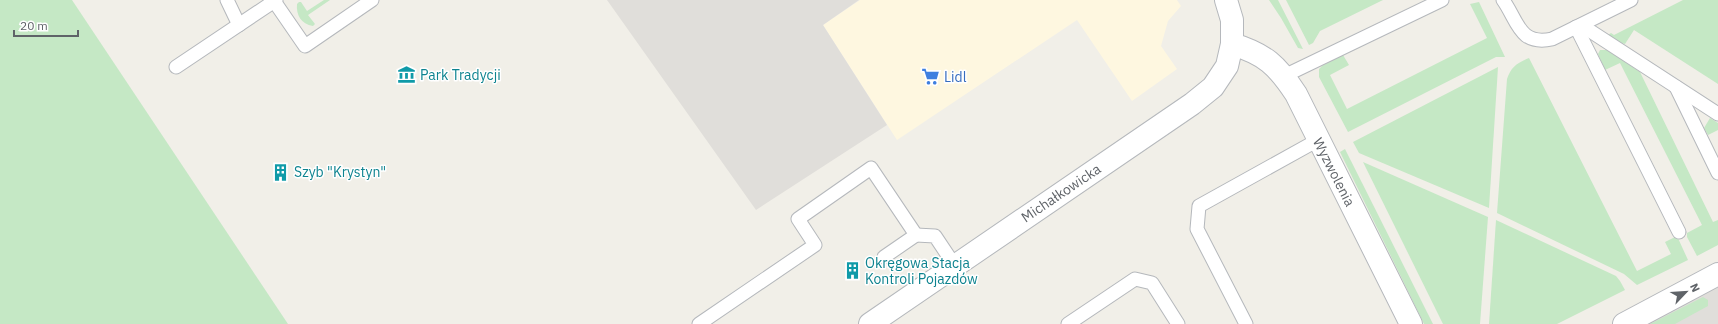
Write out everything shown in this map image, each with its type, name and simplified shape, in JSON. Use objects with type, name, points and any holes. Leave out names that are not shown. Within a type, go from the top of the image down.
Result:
[{"type":"street","name":"Michałkowicka","points":[[870,324],[1192,104],[1213,87],[1227,66],[1232,44],[1232,20],[1226,0]]},
{"type":"street","name":"Wyzwolenia","points":[[1232,44],[1252,50],[1274,65],[1284,76],[1296,94],[1411,324]]},
{"type":"street","points":[[1624,324],[1718,274]]},
{"type":"lane","points":[[227,0],[239,25]]},
{"type":"lane","points":[[176,67],[275,1],[305,46],[372,0]]},
{"type":"lane","points":[[1284,76],[1442,0]]},
{"type":"lane","points":[[1503,0],[1520,30],[1530,38],[1541,41],[1552,39],[1631,0]]},
{"type":"lane","points":[[1579,26],[1718,114]]},
{"type":"lane","points":[[1579,26],[1679,232]]},
{"type":"lane","points":[[1676,87],[1718,173]]},
{"type":"lane","points":[[1246,324],[1197,229],[1199,206],[1318,140]]},
{"type":"lane","points":[[699,324],[815,245],[798,219],[871,168],[916,235]]},
{"type":"lane","points":[[884,257],[916,235],[935,236],[955,266]]},
{"type":"lane","points":[[1068,324],[1135,279],[1152,283],[1178,324]]},
{"type":"shaded area","points":[[607,0],[859,0],[823,25],[887,125],[756,210]]},
{"type":"shaded area","points":[[860,0],[1177,0],[1181,6],[1168,21],[1161,46],[1177,69],[1132,101],[1077,20],[897,140],[823,25]]},
{"type":"shaded area","points":[[1718,277],[1718,324],[1625,324]]},
{"type":"green space","points":[[0,0],[72,0],[288,324],[0,324]]},
{"type":"green space","points":[[324,0],[330,0],[308,15],[315,24],[313,26],[302,21],[297,12],[297,4],[299,2],[301,2],[307,11]]},
{"type":"green space","points":[[1269,0],[1278,0],[1303,49],[1298,48]]},
{"type":"green space","points":[[1286,0],[1383,0],[1320,31],[1313,43],[1309,45]]},
{"type":"green space","points":[[1683,0],[1718,0],[1718,84],[1634,30],[1625,44],[1611,40],[1608,35],[1611,33],[1614,35]]},
{"type":"green space","points":[[1479,2],[1505,57],[1496,57],[1348,132],[1319,77],[1319,69],[1322,66],[1343,55],[1349,65],[1330,75],[1347,109],[1487,38],[1470,4]]},
{"type":"green space","points":[[1600,50],[1607,50],[1640,72],[1713,222],[1718,220],[1718,245],[1697,256],[1687,237],[1687,233],[1702,225],[1620,63],[1605,70],[1598,54]]},
{"type":"green space","points":[[1529,58],[1637,271],[1671,254],[1665,242],[1677,236],[1688,260],[1637,285],[1624,274],[1497,213],[1507,79],[1510,71],[1515,66]]},
{"type":"green space","points":[[1498,67],[1489,208],[1359,153],[1353,142]]},
{"type":"green space","points":[[1710,118],[1718,123],[1718,130],[1708,135],[1704,128]]},
{"type":"green space","points":[[1345,149],[1433,324],[1424,324],[1340,152]]},
{"type":"green space","points":[[1363,162],[1488,217],[1480,324],[1443,324]]},
{"type":"green space","points":[[1496,220],[1616,276],[1625,290],[1557,324],[1489,324]]},
{"type":"green space","points":[[1703,297],[1708,300],[1708,306],[1675,324],[1650,324]]},
{"type":"place","name":"Park Tradycji","points":[[407,75]]},
{"type":"place","name":"Lidl","points":[[931,77]]},
{"type":"place","name":"Szyb \"Krystyn\"","points":[[281,172]]},
{"type":"place","name":"Okręgowa Stacja Kontroli Pojazdów","points":[[852,271]]}]
